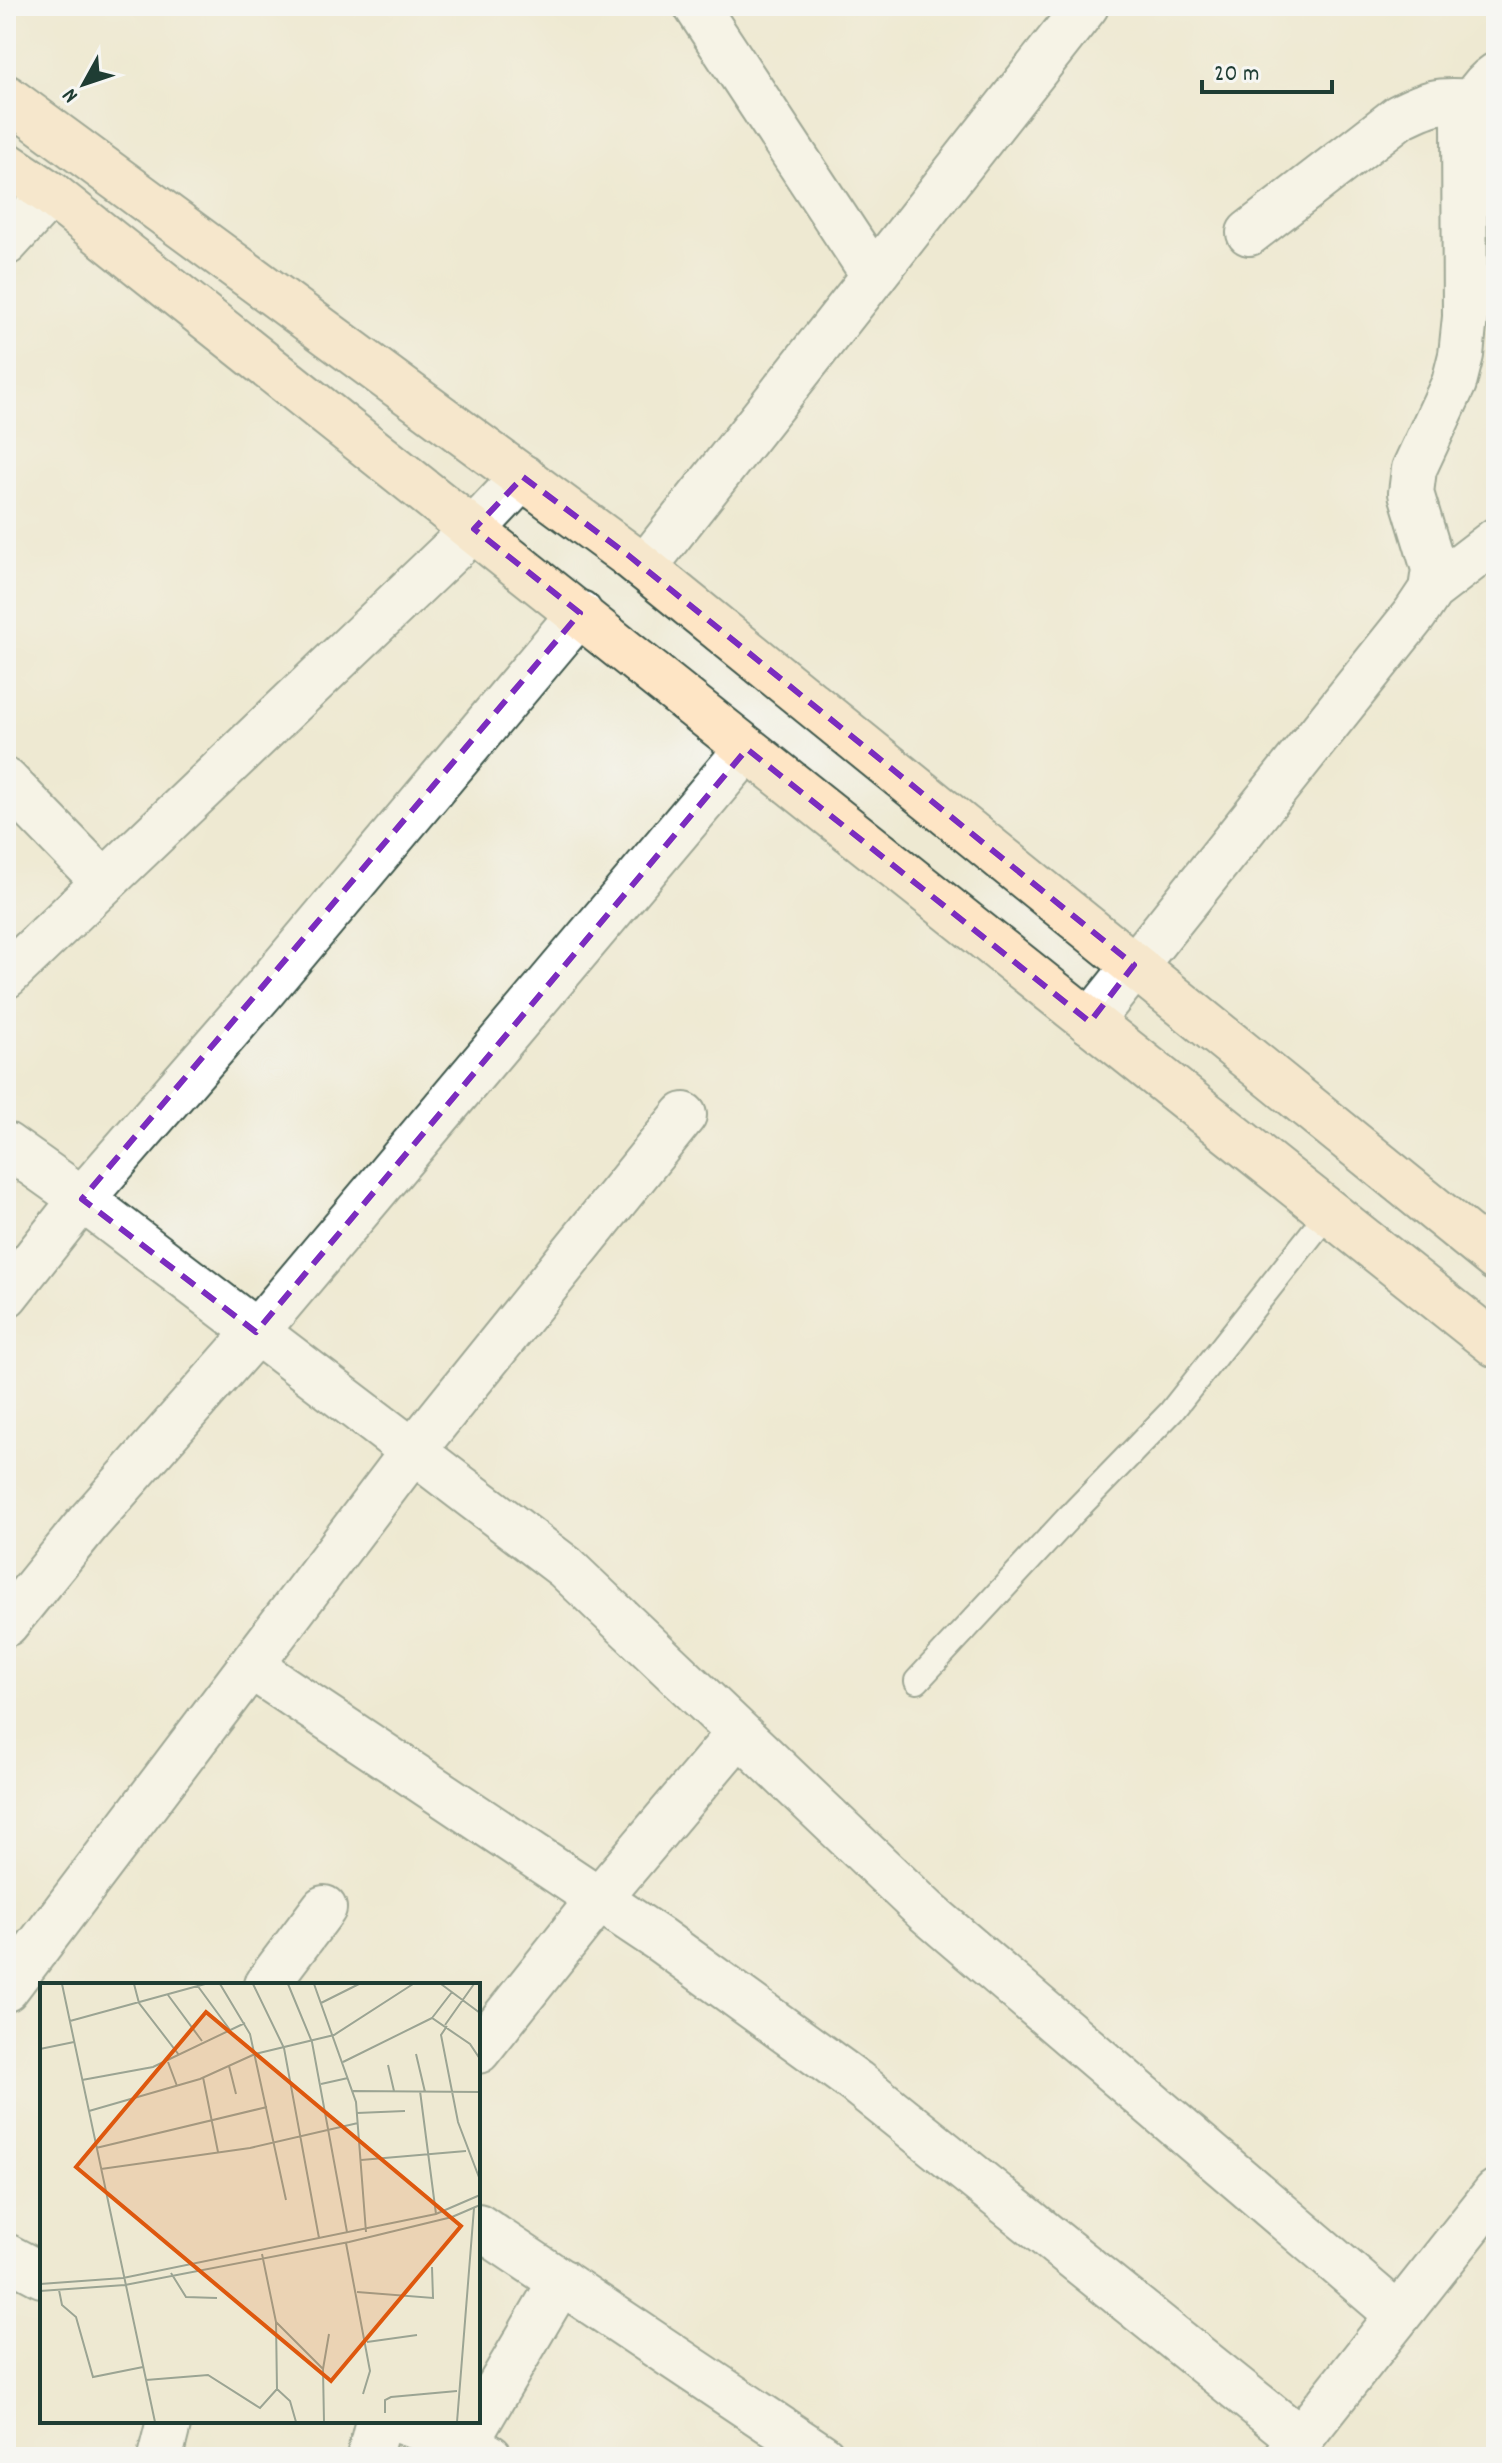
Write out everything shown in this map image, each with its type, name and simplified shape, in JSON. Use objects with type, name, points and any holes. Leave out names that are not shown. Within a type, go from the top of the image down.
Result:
[{"type":"street","points":[[696,6],[874,276]]},
{"type":"street","points":[[644,568],[1086,6]]},
{"type":"street","points":[[1249,233],[1399,117],[1422,105],[1484,89]]},
{"type":"street","points":[[1431,590],[1434,569],[1411,493],[1414,469],[1454,383],[1461,355],[1465,317],[1464,125],[1484,89]]},
{"type":"street","points":[[6,97],[644,568],[1496,1259]]},
{"type":"street","points":[[6,164],[51,194],[580,613],[1496,1345]]},
{"type":"street","points":[[6,243],[51,194]]},
{"type":"street","points":[[6,976],[474,529],[523,477]]},
{"type":"street","points":[[1090,1022],[1431,590],[1496,540]]},
{"type":"street","points":[[6,1295],[82,1199],[262,992],[580,613]]},
{"type":"street","points":[[6,1624],[88,1523],[256,1332],[747,749]]},
{"type":"street","points":[[6,781],[104,882]]},
{"type":"street","points":[[16,1989],[250,1666],[413,1451],[684,1115]]},
{"type":"street","points":[[6,1145],[82,1199],[565,1567],[926,1911],[1398,2315]]},
{"type":"street","points":[[250,1666],[659,1939],[856,2082],[1293,2448],[1496,2192]]},
{"type":"street","points":[[480,2048],[599,1899],[739,1733]]},
{"type":"street","points":[[268,1983],[324,1908]]},
{"type":"street","points":[[480,2227],[823,2457]]},
{"type":"street","points":[[6,2256],[40,2274]]},
{"type":"street","points":[[404,2423],[478,2450],[561,2281]]},
{"type":"street","points":[[160,2457],[168,2423]]},
{"type":"street","points":[[369,2457],[378,2423]]},
{"type":"lane","points":[[917,1681],[1171,1412],[1329,1212]]},
{"type":"highlighted area","points":[[523,477],[628,555],[1134,965],[1090,1022],[747,749],[256,1332],[82,1199],[580,613],[474,529]]}]
